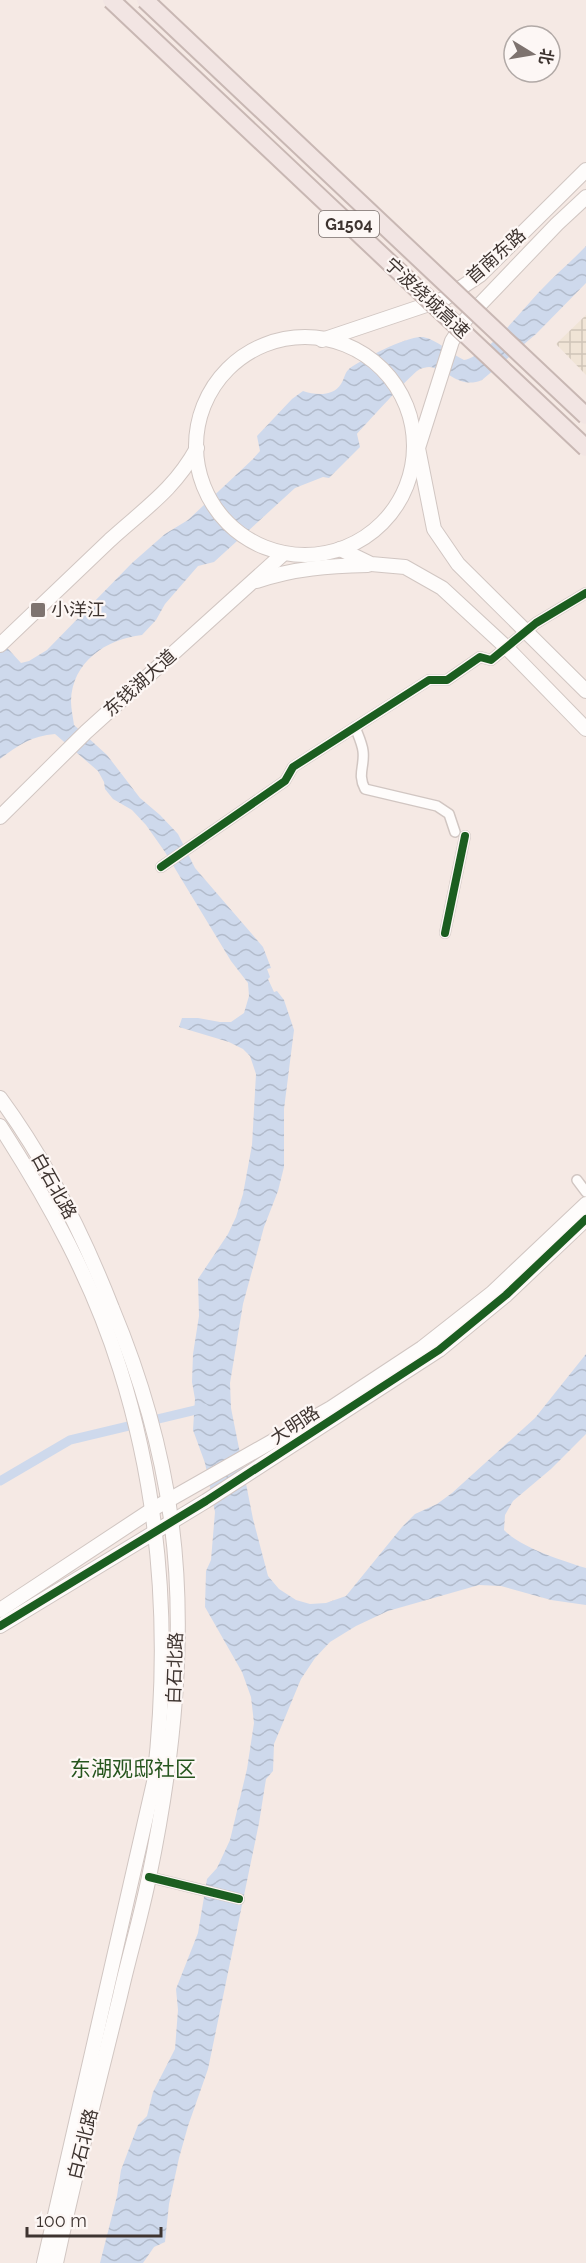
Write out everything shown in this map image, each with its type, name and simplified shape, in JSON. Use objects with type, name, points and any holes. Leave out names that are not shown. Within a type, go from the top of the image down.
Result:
[{"type":"highway","name":"宁波绕城高速","points":[[111,0],[586,448]]},
{"type":"highway","name":"宁波绕城高速","points":[[145,0],[586,416]]},
{"type":"main road","name":"首南东路","points":[[322,340],[444,299],[480,275],[586,170]]},
{"type":"main road","name":"首南东路","points":[[197,448],[204,488],[220,517],[250,542],[283,554],[311,555],[340,549],[378,529],[405,497],[452,341],[466,319],[586,197]]},
{"type":"main road","points":[[0,644],[111,539],[162,496],[186,468],[197,448],[198,424],[207,394],[228,364],[256,345],[291,339],[322,340],[359,352],[387,372],[407,398],[434,529],[458,564],[586,691]]},
{"type":"main road","points":[[340,549],[371,564]]},
{"type":"main road","name":"东钱湖大道","points":[[0,817],[86,732],[283,554]]},
{"type":"main road","points":[[249,583],[282,572],[318,567],[371,564],[405,567],[442,588],[506,648],[586,729]]},
{"type":"main road","name":"白石北路","points":[[0,1098],[35,1151],[81,1234],[129,1350],[145,1396],[168,1501],[177,1610],[175,1689],[166,1780],[149,1877],[56,2263]]},
{"type":"main road","name":"白石北路","points":[[0,1125],[69,1244],[106,1329],[130,1401],[140,1440],[153,1509],[159,1584],[161,1722],[154,1782],[44,2263]]},
{"type":"main road","name":"大明路","points":[[0,1610],[153,1509],[331,1408],[422,1348],[492,1293],[586,1204]]},
{"type":"main road","name":"大明路","points":[[0,1626],[206,1501],[439,1350],[506,1295],[586,1219]]},
{"type":"street","points":[[161,867],[285,781],[293,767],[355,727],[429,680],[447,680],[480,657],[491,660],[525,630],[586,593]]},
{"type":"street","points":[[355,727],[363,747],[364,761],[360,780],[365,789],[437,806],[449,814],[455,832]]},
{"type":"street","points":[[445,933],[465,836]]},
{"type":"street","points":[[577,1180],[586,1192]]},
{"type":"street","points":[[149,1877],[239,1899]]},
{"type":"shaded area","points":[[586,315],[586,375],[556,344]]},
{"type":"water","points":[[586,246],[586,283],[536,334],[482,380],[460,381],[436,368],[429,367],[416,372],[357,434],[360,447],[329,478],[323,477],[295,488],[214,562],[198,566],[142,635],[116,642],[93,655],[77,675],[73,687],[71,704],[74,725],[107,755],[140,798],[178,834],[195,868],[263,947],[271,968],[267,969],[270,977],[268,979],[274,992],[277,991],[284,1000],[294,1030],[284,1109],[284,1167],[278,1191],[264,1227],[243,1304],[230,1383],[231,1408],[253,1519],[268,1576],[279,1589],[296,1600],[310,1604],[326,1603],[346,1596],[415,1514],[437,1504],[452,1493],[535,1418],[586,1354],[586,1434],[551,1469],[513,1501],[505,1515],[504,1530],[531,1548],[586,1568],[586,1605],[551,1600],[501,1586],[479,1585],[388,1611],[356,1626],[330,1642],[315,1658],[301,1679],[274,1744],[273,1771],[266,1779],[208,2069],[179,2158],[169,2204],[165,2242],[154,2247],[143,2263],[100,2263],[117,2196],[121,2170],[138,2125],[147,2116],[153,2092],[175,2049],[178,2010],[176,1989],[198,1933],[207,1879],[217,1868],[230,1840],[247,1769],[254,1723],[251,1697],[242,1672],[205,1607],[206,1571],[211,1560],[215,1512],[205,1463],[193,1430],[195,1399],[192,1382],[193,1354],[199,1316],[198,1279],[228,1234],[243,1194],[252,1145],[256,1074],[250,1056],[243,1049],[229,1042],[179,1027],[182,1018],[231,1022],[244,1013],[249,996],[248,983],[231,961],[165,852],[146,825],[132,810],[113,799],[105,789],[98,771],[55,734],[26,742],[0,759],[0,640],[21,663],[47,650],[132,563],[165,534],[188,520],[253,459],[260,451],[257,436],[292,399],[303,391],[318,394],[329,393],[338,388],[350,368],[386,348],[416,337],[434,341],[464,360],[474,356],[495,340],[547,283]]},
{"type":"waterway","points":[[0,1481],[70,1440],[204,1408]]},
{"type":"cycle path","points":[[161,867],[285,781],[293,767],[429,680],[447,680],[480,657],[491,660],[536,623],[586,593]]},
{"type":"cycle path","points":[[445,933],[465,836]]},
{"type":"cycle path","points":[[0,1626],[206,1501],[439,1350],[506,1295],[586,1219]]},
{"type":"cycle path","points":[[149,1877],[239,1899]]},
{"type":"place","name":"小洋江","points":[[38,610]]},
{"type":"district","name":"东湖观邸社区","points":[[133,1769]]}]
